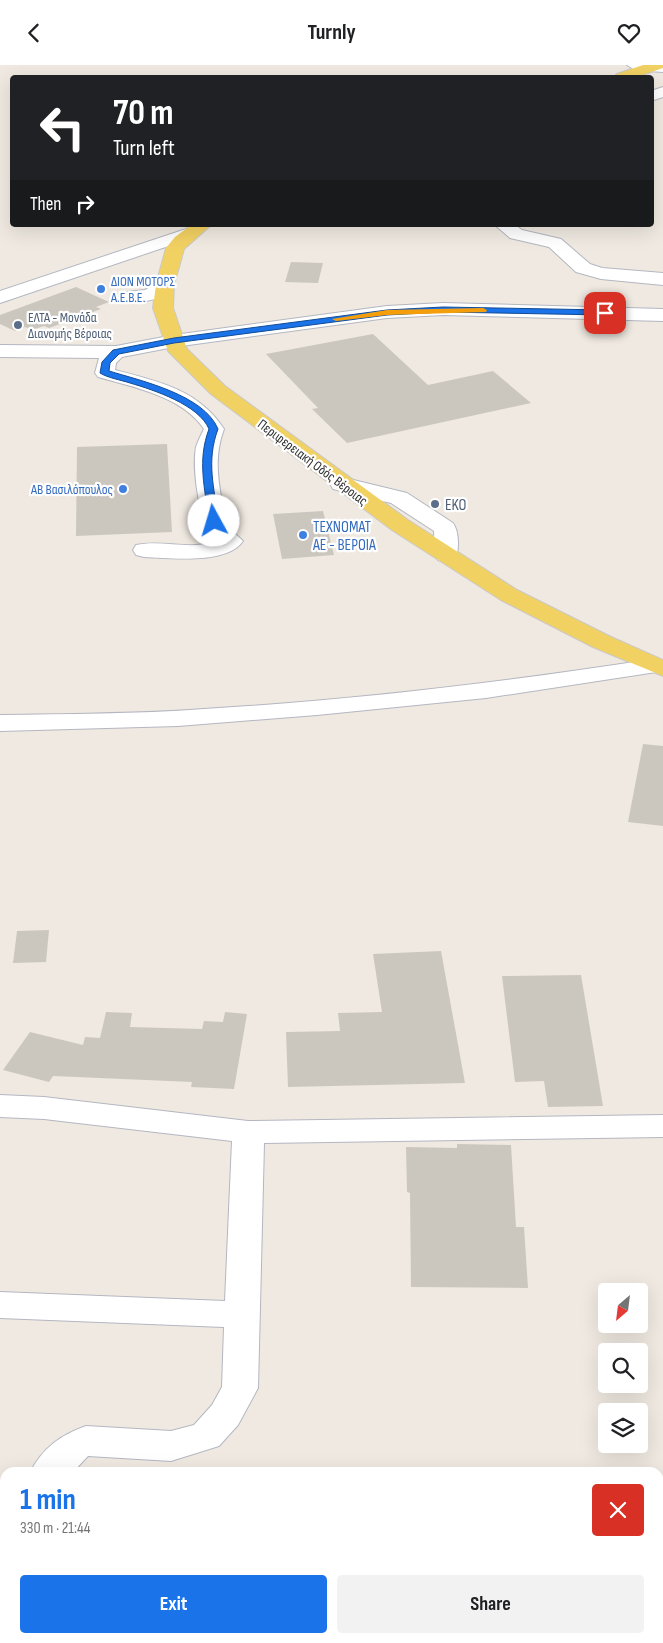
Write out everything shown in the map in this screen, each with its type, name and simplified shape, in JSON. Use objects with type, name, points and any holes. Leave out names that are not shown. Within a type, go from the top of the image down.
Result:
[{"type":"main road","points":[[630,75],[660,68]]},
{"type":"main road","name":"Περιφερειακή Οδός Βέροιας","points":[[197,228],[175,248],[165,285],[163,308],[178,351],[218,390],[341,484],[400,525],[509,595],[658,668]]},
{"type":"street","points":[[635,65],[660,68]]},
{"type":"street","points":[[507,227],[516,234],[555,243],[583,268],[601,273],[663,279]]},
{"type":"street","points":[[0,297],[60,278],[197,228]]},
{"type":"street","points":[[133,296],[149,295],[165,285]]},
{"type":"street","points":[[0,351],[116,352],[174,341],[387,312],[443,309],[663,315]]},
{"type":"street","points":[[116,352],[106,362],[105,373],[156,388],[185,402],[209,419],[214,429],[207,447],[206,464],[214,521],[221,533],[232,541],[226,546],[208,550],[144,550]]},
{"type":"street","points":[[0,723],[203,717],[407,698],[658,668]]},
{"type":"street","points":[[0,1106],[44,1108],[248,1132],[663,1126]]},
{"type":"street","points":[[54,1467],[74,1446],[86,1441],[171,1446],[206,1436],[226,1415],[240,1388],[248,1132]]},
{"type":"street","points":[[0,1305],[242,1315]]},
{"type":"building","points":[[291,262],[323,263],[318,283],[285,282]]},
{"type":"building","points":[[76,287],[109,302],[96,307],[101,309],[49,328],[44,326],[32,330],[25,327],[15,331],[0,324],[0,315]]},
{"type":"building","points":[[373,334],[428,385],[493,371],[531,403],[347,443],[312,409],[318,408],[266,354]]},
{"type":"building","name":"ΑΒ Βασιλόπουλος","points":[[167,444],[172,532],[76,536],[77,447]]},
{"type":"building","name":"ΤΕΧΝΟΜΑΤ ΑΕ - ΒΕΡΟΙΑ","points":[[323,511],[334,555],[282,559],[273,514]]},
{"type":"building","points":[[643,744],[663,746],[663,826],[628,822]]},
{"type":"building","points":[[49,930],[46,962],[13,963],[17,931]]},
{"type":"building","points":[[441,951],[465,1083],[288,1087],[286,1032],[340,1031],[338,1013],[382,1012],[373,954]]},
{"type":"building","points":[[581,975],[603,1106],[548,1107],[544,1081],[515,1082],[502,976]]},
{"type":"building","points":[[106,1012],[132,1013],[130,1027],[202,1029],[204,1021],[223,1022],[225,1012],[247,1014],[234,1089],[191,1087],[192,1082],[53,1076],[49,1082],[3,1070],[30,1032],[83,1045],[85,1037],[100,1038]]},
{"type":"building","points":[[457,1144],[511,1145],[516,1227],[524,1227],[528,1288],[411,1287],[410,1193],[407,1192],[406,1147],[457,1148]]},
{"type":"slow traffic","points":[[336,319],[387,312],[443,309],[483,310]]},
{"type":"place","name":"ΔΙΟΝ ΜΟΤΟΡΣ Α.Ε.Β.Ε.","points":[[101,289]]},
{"type":"place","name":"ΕΛΤΑ - Μονάδα Διανομής Βέροιας","points":[[18,325]]},
{"type":"place","name":"ΑΒ Βασιλόπουλος","points":[[123,489]]},
{"type":"place","name":"EKO","points":[[435,504]]},
{"type":"place","name":"ΤΕΧΝΟΜΑΤ ΑΕ - ΒΕΡΟΙΑ","points":[[303,535]]},
{"type":"route","points":[[214,521],[206,464],[207,447],[214,429],[209,419],[185,402],[156,388],[105,373],[106,362],[116,352],[174,341],[387,312],[443,309],[605,313]]}]
